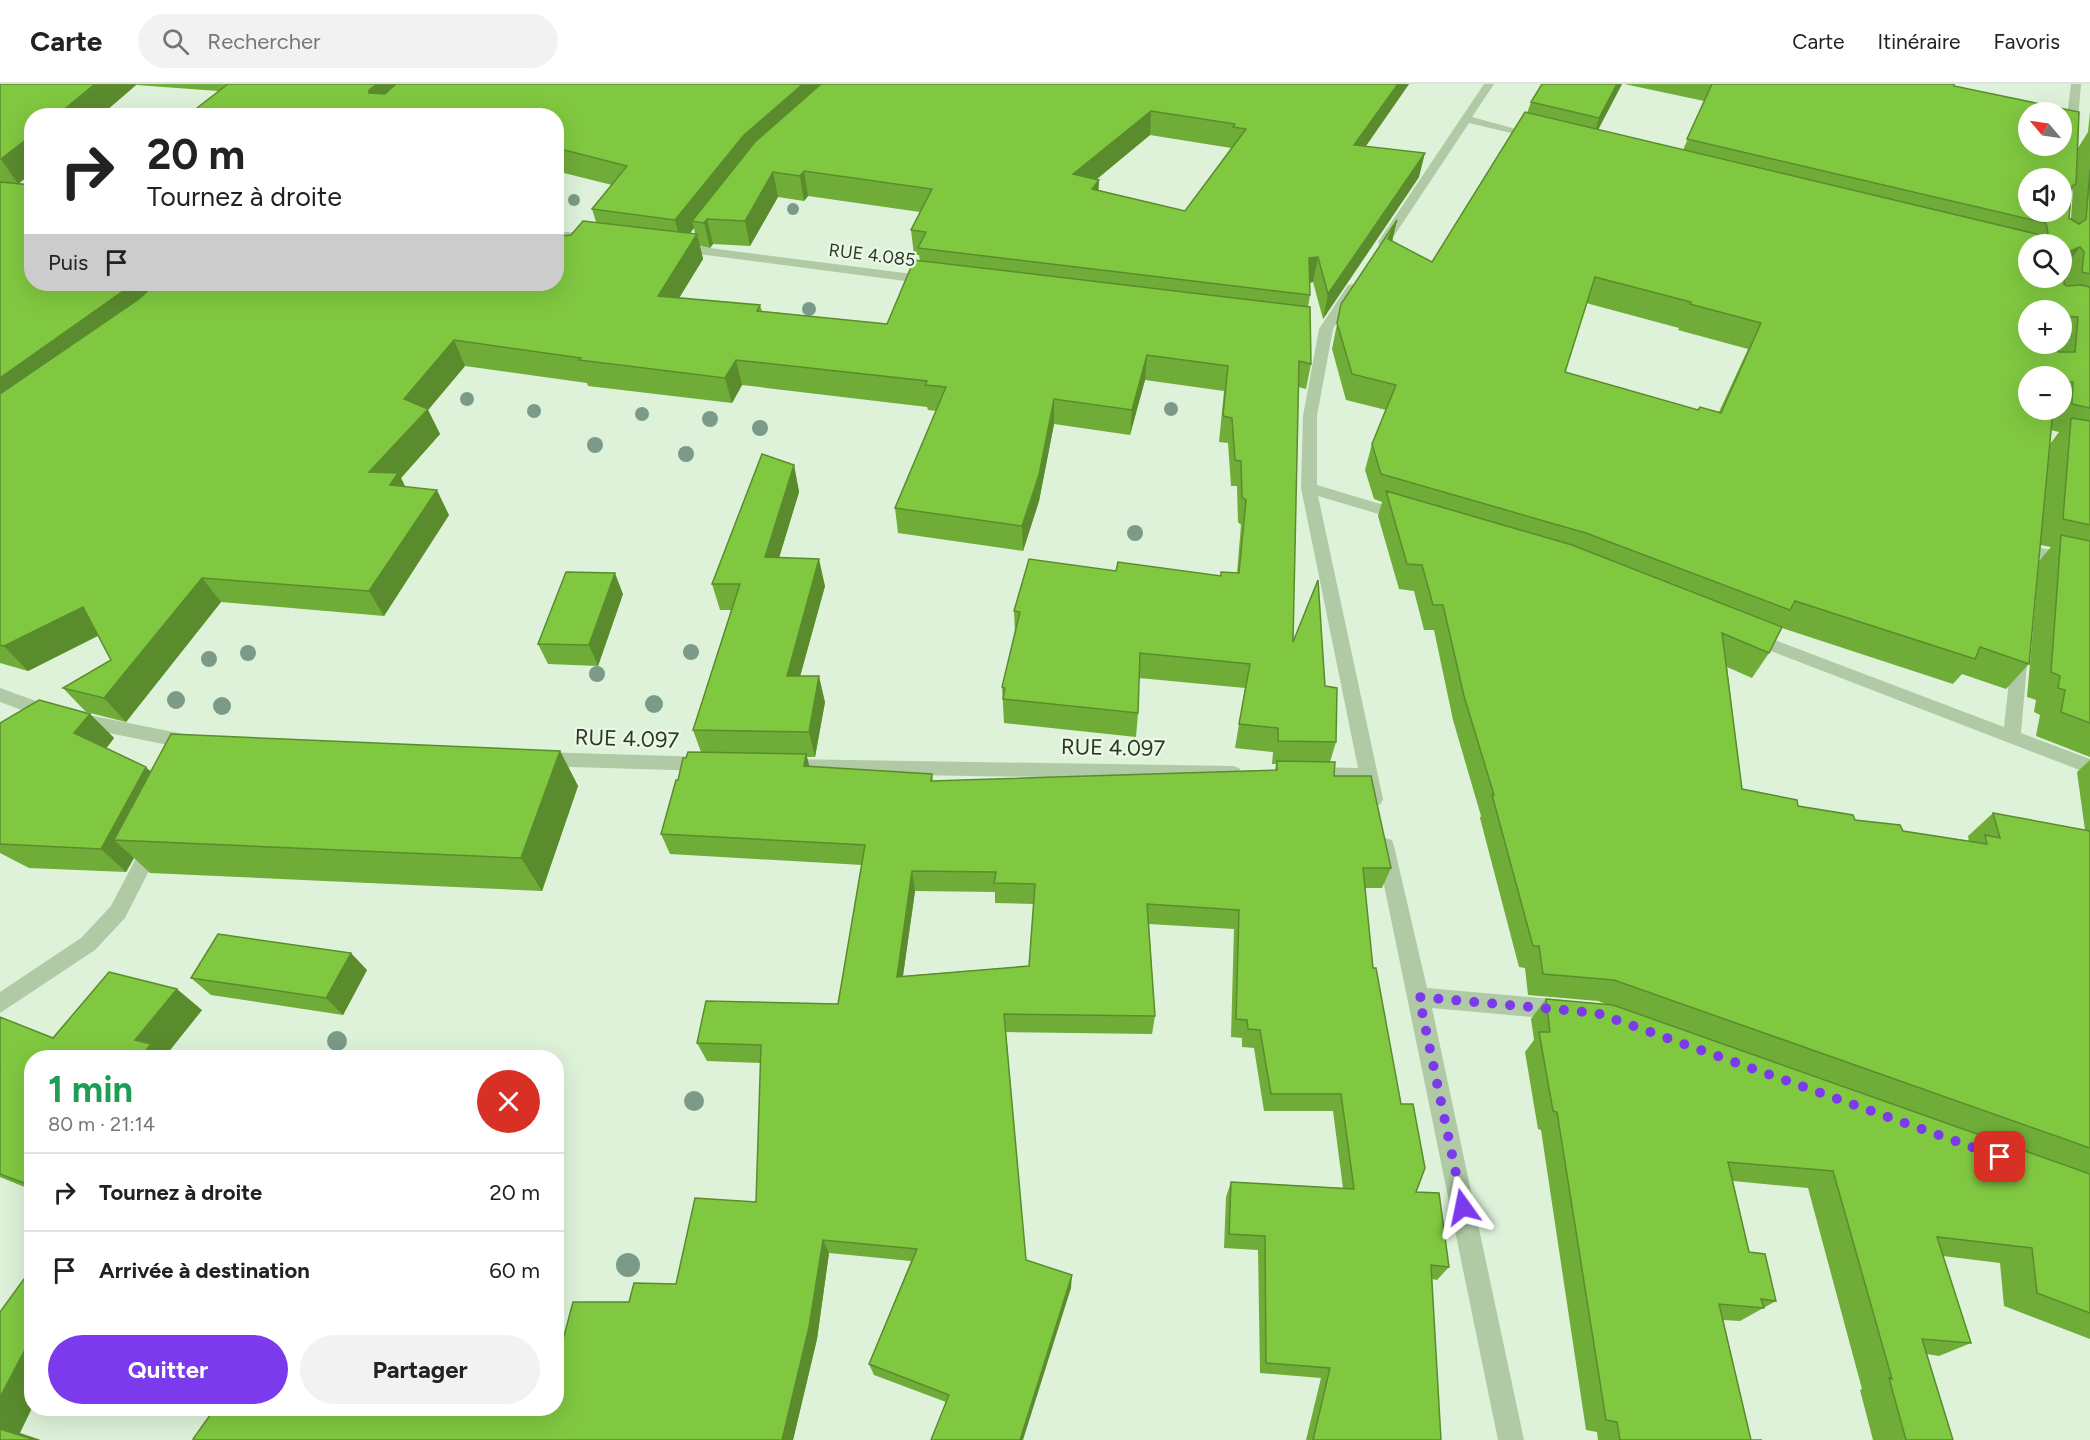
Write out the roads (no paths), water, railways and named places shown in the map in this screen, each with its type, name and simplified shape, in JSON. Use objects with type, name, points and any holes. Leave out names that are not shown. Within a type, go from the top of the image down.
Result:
[{"type":"street","points":[[1373,259],[1489,84]]},
{"type":"street","points":[[2076,84],[2070,141],[2080,144]]},
{"type":"street","points":[[1466,119],[1546,138]]},
{"type":"street","points":[[564,236],[604,240]]},
{"type":"street","name":"RUE 4.085","points":[[663,247],[690,245],[936,281]]},
{"type":"street","points":[[1359,279],[1320,328],[1310,416],[1309,488],[1377,810]]},
{"type":"street","points":[[1309,488],[1421,522]]},
{"type":"street","points":[[2030,551],[2090,563]]},
{"type":"street","points":[[1734,630],[2012,739],[2090,767]]},
{"type":"street","points":[[2012,739],[2022,633]]},
{"type":"street","points":[[0,695],[58,716],[181,742],[211,745],[194,765]]},
{"type":"street","name":"RUE 4.097","points":[[522,759],[724,765]]},
{"type":"street","name":"RUE 4.097","points":[[772,765],[1249,773]]},
{"type":"street","points":[[1297,774],[1369,775]]},
{"type":"street","points":[[0,1004],[88,944],[118,912],[161,828]]},
{"type":"street","points":[[1382,833],[1419,997],[1511,1440]]},
{"type":"street","points":[[1419,997],[1585,1012]]}]
